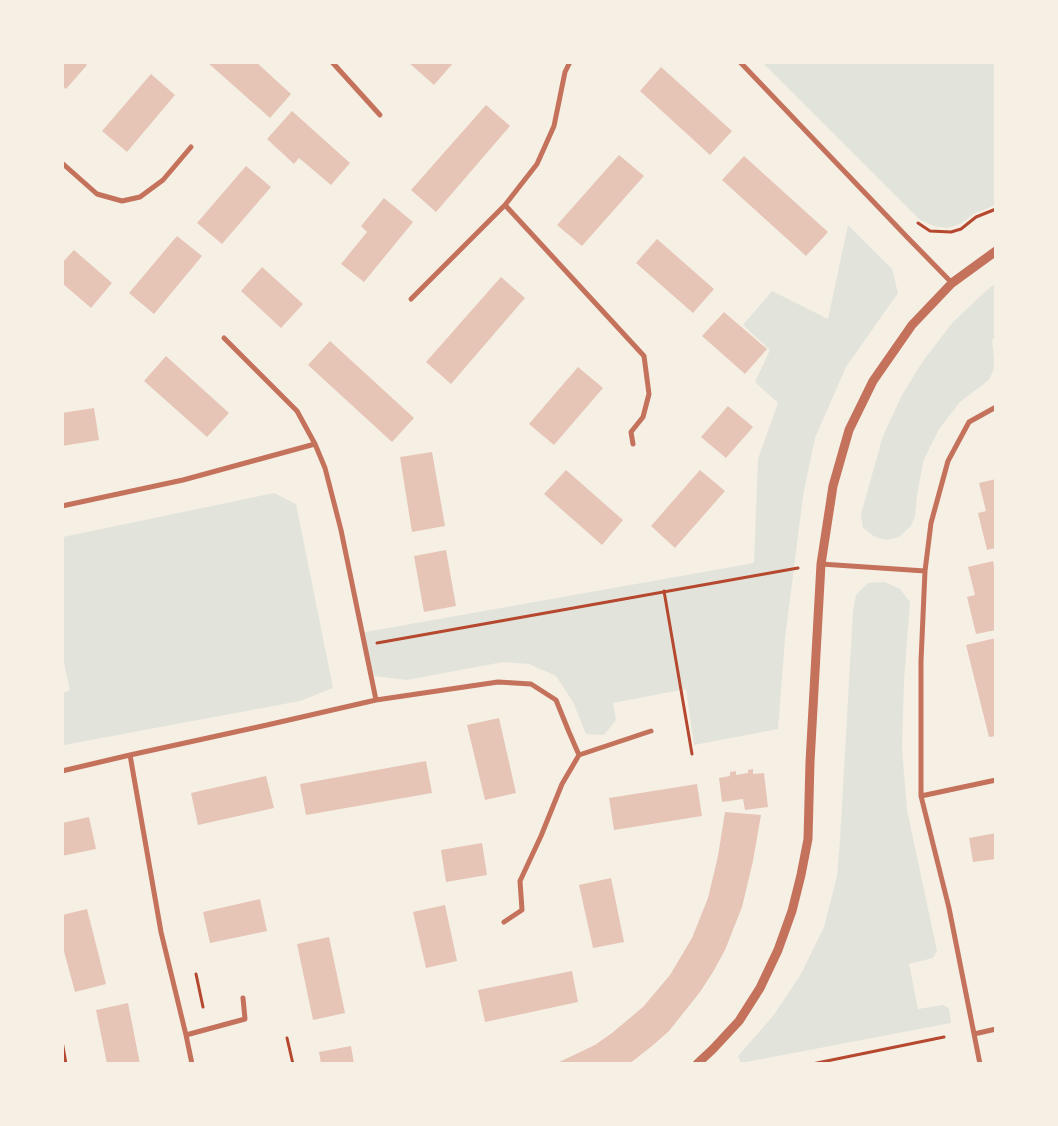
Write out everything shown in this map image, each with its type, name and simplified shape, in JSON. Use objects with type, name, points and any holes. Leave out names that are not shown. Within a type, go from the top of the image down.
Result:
[{"type":"street","points":[[332,62],[380,115]]},
{"type":"street","points":[[411,299],[504,205],[537,164],[554,126],[565,72],[570,62]]},
{"type":"street","points":[[740,62],[952,283]]},
{"type":"street","points":[[62,163],[97,194],[122,201],[140,196],[163,180],[192,147]]},
{"type":"street","points":[[504,205],[644,356],[649,394],[643,417],[631,432],[633,444]]},
{"type":"street","points":[[697,1064],[739,1021],[760,988],[778,950],[792,911],[801,875],[808,839],[810,762],[821,564],[833,486],[849,430],[873,381],[912,325],[952,283],[996,251]]},
{"type":"street","points":[[224,338],[297,411],[315,444],[325,468],[341,530],[376,700]]},
{"type":"street","points":[[980,1064],[949,908],[921,796],[920,662],[925,571],[931,523],[948,460],[968,422],[996,407]]},
{"type":"street","points":[[62,506],[183,480],[315,444]]},
{"type":"street","points":[[821,564],[925,571]]},
{"type":"street","points":[[62,771],[376,700],[498,682],[531,684],[556,700],[579,754]]},
{"type":"street","points":[[504,922],[522,910],[520,881],[562,784],[579,754],[651,731]]},
{"type":"street","points":[[130,755],[161,932],[192,1064]]},
{"type":"street","points":[[921,796],[996,780]]},
{"type":"street","points":[[186,1036],[245,1019],[243,998]]},
{"type":"street","points":[[974,1034],[996,1029]]},
{"type":"path","points":[[918,223],[930,231],[951,232],[961,229],[976,217],[996,209]]},
{"type":"path","points":[[377,643],[798,568]]},
{"type":"path","points":[[664,591],[692,754]]},
{"type":"path","points":[[196,974],[203,1007]]},
{"type":"path","points":[[812,1064],[944,1037]]},
{"type":"path","points":[[288,1038],[293,1064]]},
{"type":"path","points":[[62,1041],[66,1064]]},
{"type":"shaded area","points":[[763,63],[995,63],[995,205],[974,214],[960,224],[948,228],[934,226],[920,220]]},
{"type":"shaded area","points":[[848,225],[892,269],[898,293],[846,367],[815,438],[803,496],[785,639],[778,729],[694,745],[686,689],[613,703],[616,720],[604,735],[586,734],[573,702],[556,676],[529,664],[503,662],[407,680],[374,676],[360,633],[754,563],[758,459],[778,403],[755,382],[770,350],[743,325],[772,291],[828,319]]},
{"type":"shaded area","points":[[995,284],[995,338],[992,340],[995,366],[989,380],[960,402],[939,429],[924,459],[915,517],[910,527],[899,537],[886,540],[875,537],[863,528],[861,514],[883,436],[902,395],[923,361],[953,322]]},
{"type":"shaded area","points":[[274,493],[296,504],[333,688],[300,701],[63,745],[63,693],[70,690],[62,654],[63,537]]},
{"type":"shaded area","points":[[885,582],[900,589],[910,602],[904,681],[902,749],[907,810],[937,951],[933,958],[909,964],[918,1009],[943,1005],[949,1008],[951,1023],[741,1063],[738,1056],[773,1016],[801,974],[824,927],[837,876],[853,611],[856,595],[868,583]]},
{"type":"building","points":[[62,62],[84,62],[87,65],[66,89],[62,86]]},
{"type":"building","points":[[207,62],[256,62],[291,94],[270,118]]},
{"type":"building","points":[[408,62],[454,62],[434,85]]},
{"type":"building","points":[[661,67],[732,131],[710,155],[640,91]]},
{"type":"building","points":[[151,74],[175,95],[127,152],[102,131]]},
{"type":"building","points":[[486,105],[510,126],[436,212],[411,190]]},
{"type":"building","points":[[292,111],[350,163],[331,185],[299,158],[294,164],[267,139]]},
{"type":"building","points":[[619,155],[644,176],[582,246],[557,225]]},
{"type":"building","points":[[744,156],[828,232],[806,256],[722,180]]},
{"type":"building","points":[[246,166],[271,187],[222,244],[197,223]]},
{"type":"building","points":[[384,198],[413,222],[364,282],[341,264],[367,232],[361,226]]},
{"type":"building","points":[[177,236],[202,256],[154,314],[129,293]]},
{"type":"building","points":[[657,239],[714,289],[693,313],[636,263]]},
{"type":"building","points":[[74,250],[112,283],[91,308],[62,283],[62,263]]},
{"type":"building","points":[[262,267],[303,304],[281,328],[241,291]]},
{"type":"building","points":[[501,277],[525,298],[451,384],[426,362]]},
{"type":"building","points":[[724,312],[767,349],[745,374],[702,336]]},
{"type":"building","points":[[330,341],[414,418],[392,442],[308,365]]},
{"type":"building","points":[[166,356],[229,413],[207,437],[144,381]]},
{"type":"building","points":[[578,367],[603,388],[554,445],[529,424]]},
{"type":"building","points":[[728,406],[753,427],[726,458],[701,437]]},
{"type":"building","points":[[94,408],[99,440],[62,446],[62,413]]},
{"type":"building","points":[[432,452],[445,526],[412,532],[400,457]]},
{"type":"building","points":[[566,470],[623,520],[602,545],[544,494]]},
{"type":"building","points":[[700,470],[725,491],[675,548],[651,526]]},
{"type":"building","points":[[996,479],[996,548],[987,550],[978,513],[986,511],[979,483]]},
{"type":"building","points":[[446,550],[456,606],[424,612],[414,556]]},
{"type":"building","points":[[993,561],[996,574],[996,630],[976,634],[967,597],[975,595],[968,567]]},
{"type":"building","points":[[996,638],[996,736],[989,737],[966,645]]},
{"type":"building","points":[[499,718],[516,793],[485,800],[467,725]]},
{"type":"building","points":[[426,761],[432,793],[306,815],[300,784]]},
{"type":"building","points":[[753,769],[753,774],[764,773],[768,807],[745,810],[743,799],[722,802],[719,778],[730,776],[730,772],[736,771],[736,775],[748,773],[748,770]]},
{"type":"building","points":[[266,776],[274,808],[198,825],[191,793]]},
{"type":"building","points":[[697,784],[702,816],[614,830],[609,798]]},
{"type":"building","points":[[725,812],[761,815],[742,907],[725,950],[700,992],[669,1031],[629,1064],[555,1064],[595,1045],[612,1033],[643,1007],[670,975],[692,938],[708,898],[718,856]]},
{"type":"building","points":[[89,817],[96,849],[62,856],[62,823]]},
{"type":"building","points":[[996,833],[996,859],[973,862],[969,838]]},
{"type":"building","points":[[482,843],[487,875],[446,882],[441,850]]},
{"type":"building","points":[[611,878],[624,942],[593,948],[579,885]]},
{"type":"building","points":[[260,899],[267,931],[210,943],[203,912]]},
{"type":"building","points":[[445,905],[457,961],[426,968],[413,912]]},
{"type":"building","points":[[87,909],[106,984],[75,992],[62,944],[62,915]]},
{"type":"building","points":[[329,937],[345,1013],[313,1020],[297,944]]},
{"type":"building","points":[[572,971],[578,1002],[485,1022],[478,990]]},
{"type":"building","points":[[128,1003],[140,1064],[107,1064],[96,1010]]},
{"type":"building","points":[[351,1046],[354,1064],[321,1064],[319,1052]]}]
